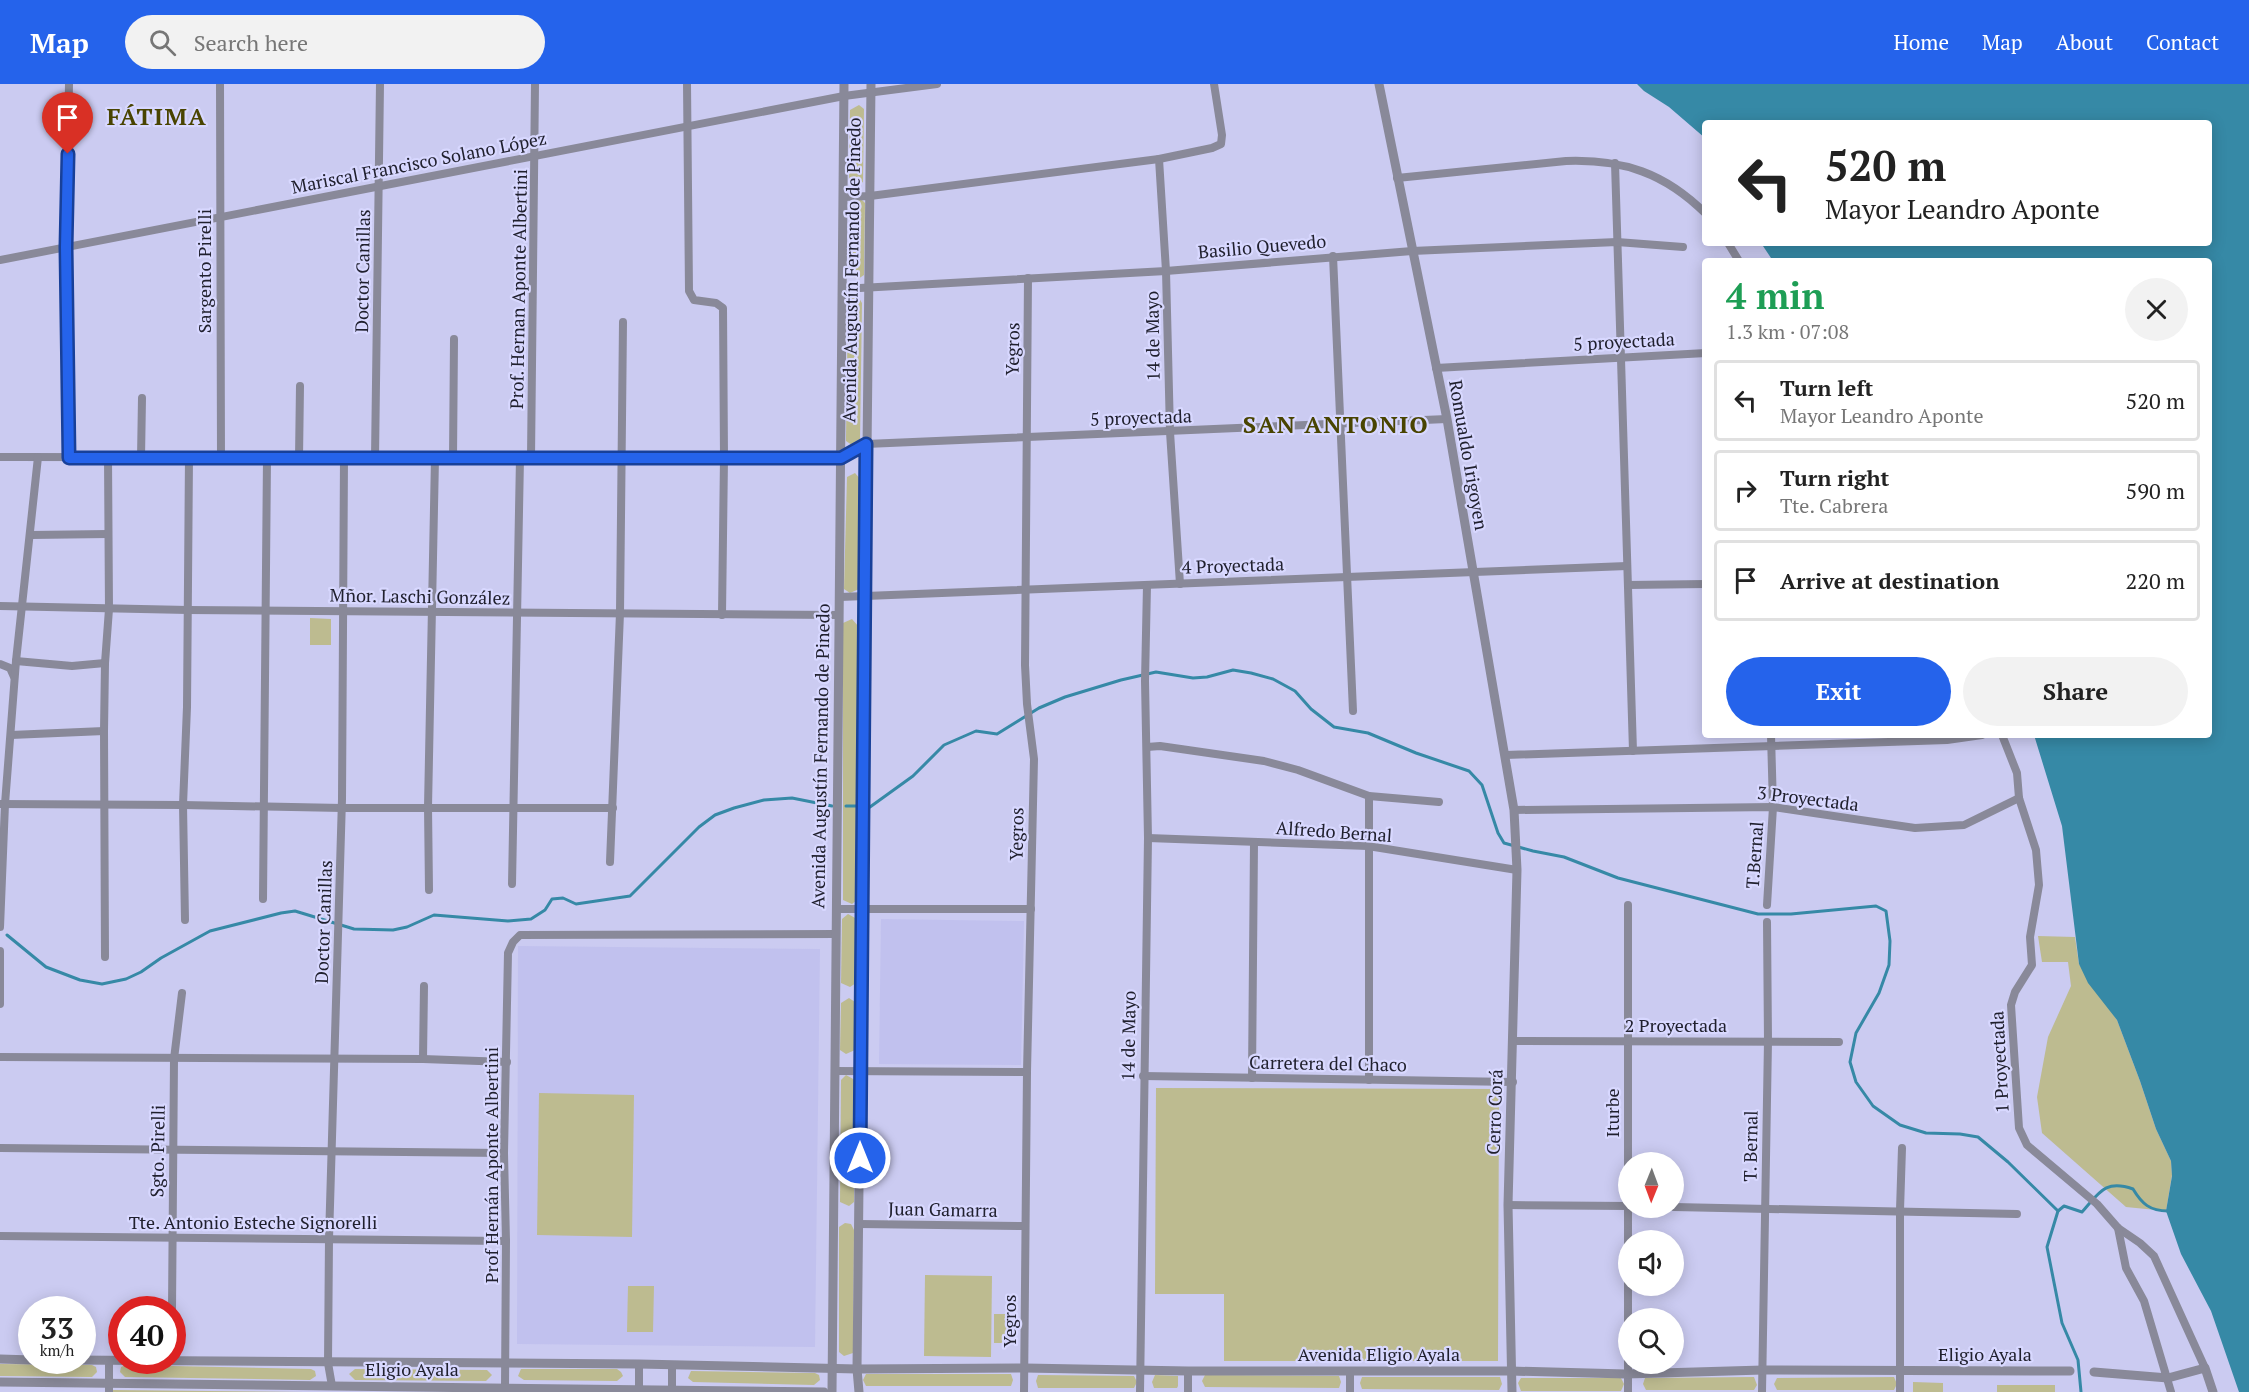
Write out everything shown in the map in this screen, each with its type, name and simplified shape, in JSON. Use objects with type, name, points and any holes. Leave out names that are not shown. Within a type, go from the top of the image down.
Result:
[{"type":"street","points":[[69,84],[66,247],[69,458]]},
{"type":"street","name":"Sargento Pirelli","points":[[220,84],[221,458]]},
{"type":"street","name":"Doctor Canillas","points":[[375,458],[380,84]]},
{"type":"street","name":"Prof. Hernan Aponte Albertini","points":[[531,458],[535,84]]},
{"type":"street","points":[[687,84],[689,291],[694,300],[716,303],[723,308],[722,615]]},
{"type":"street","name":"Avenida Augustín Fernando de Pinedo","points":[[832,1392],[844,84]]},
{"type":"street","name":"Mariscal Francisco Solano López","points":[[0,260],[844,96],[871,88],[937,84]]},
{"type":"street","points":[[844,197],[870,196],[1159,159],[1212,148],[1221,144],[1222,135],[1214,84]]},
{"type":"street","name":"Romualdo Irigoyen","points":[[1379,84],[1447,419],[1472,572],[1506,755],[1515,834]]},
{"type":"street","name":"Avenida Augustín Fernando de Pinedo","points":[[859,1392],[857,1369],[871,88]]},
{"type":"street","name":"14 de Mayo","points":[[1159,159],[1166,271],[1170,432],[1180,584]]},
{"type":"street","points":[[1397,178],[1591,160],[1615,163],[1654,176],[1673,186],[1702,211]]},
{"type":"street","points":[[1615,163],[1634,751]]},
{"type":"street","name":"Basilio Quevedo","points":[[842,289],[1166,271],[1412,251],[1617,242],[1683,247]]},
{"type":"street","points":[[1334,256],[1353,711]]},
{"type":"street","name":"Yegros","points":[[1024,1392],[1027,1072],[1034,759],[1028,708],[1025,590],[1028,278]]},
{"type":"street","points":[[610,862],[620,613],[623,322]]},
{"type":"street","points":[[453,458],[454,339]]},
{"type":"street","name":"5 proyectada","points":[[1436,368],[1702,353]]},
{"type":"street","points":[[299,458],[300,386]]},
{"type":"street","points":[[141,458],[142,398]]},
{"type":"street","name":"5 proyectada","points":[[841,458],[866,444],[1447,419]]},
{"type":"street","points":[[0,458],[841,458]]},
{"type":"street","points":[[0,927],[2,804],[11,735],[16,661],[38,458]]},
{"type":"street","points":[[105,957],[104,731],[109,609],[108,458]]},
{"type":"street","points":[[186,920],[183,804],[189,458]]},
{"type":"street","points":[[263,899],[267,458]]},
{"type":"street","name":"Doctor Canillas","points":[[332,1386],[328,1363],[329,1239],[340,918],[344,458]]},
{"type":"street","points":[[429,890],[428,807],[435,458]]},
{"type":"street","points":[[512,884],[520,458]]},
{"type":"street","points":[[31,535],[108,534]]},
{"type":"street","name":"4 Proyectada","points":[[840,597],[1627,566]]},
{"type":"street","points":[[1628,585],[1702,584]]},
{"type":"street","name":"14 de Mayo","points":[[1140,1392],[1148,838],[1145,681],[1147,585]]},
{"type":"street","name":"Mñor. Laschi González","points":[[0,606],[188,610],[839,615]]},
{"type":"street","points":[[16,661],[72,666],[105,663]]},
{"type":"street","points":[[0,663],[10,668],[15,679]]},
{"type":"street","points":[[11,735],[104,731]]},
{"type":"street","name":"T.Bernal","points":[[1767,905],[1773,807],[1771,738]]},
{"type":"street","points":[[1506,755],[1772,747],[1906,738],[1947,740],[1961,738]]},
{"type":"street","name":"1 Proyectada","points":[[2003,738],[2017,773],[2019,798],[2036,850],[2039,885],[2030,937],[2032,965],[2015,992],[2011,1005],[2019,1128],[2027,1145],[2097,1204],[2118,1228],[2154,1256],[2205,1368]]},
{"type":"street","points":[[1147,747],[1160,746],[1264,761],[1298,770],[1369,796],[1439,802]]},
{"type":"street","points":[[1369,796],[1369,1080]]},
{"type":"street","name":"3 Proyectada","points":[[1514,810],[1773,807],[1915,828],[1964,825],[2019,798]]},
{"type":"street","points":[[2,804],[613,808]]},
{"type":"street","name":"Cerro Corá","points":[[1512,1392],[1508,1205],[1514,1041],[1517,870],[1515,834]]},
{"type":"street","name":"Alfredo Bernal","points":[[1148,838],[1368,846],[1517,870]]},
{"type":"street","points":[[1252,1078],[1254,842]]},
{"type":"street","name":"Iturbe","points":[[1628,905],[1628,1152]]},
{"type":"street","points":[[836,909],[1031,909]]},
{"type":"street","name":"T. Bernal","points":[[1762,1392],[1768,1041],[1767,922]]},
{"type":"street","name":"Prof Hernán Aponte Albertini","points":[[505,1388],[507,1365],[504,1152],[508,952],[513,942],[520,935],[836,934]]},
{"type":"street","points":[[0,951],[0,1004]]},
{"type":"street","points":[[423,1059],[424,986]]},
{"type":"street","name":"Sgto. Pirelli","points":[[172,1296],[174,1059],[182,993]]},
{"type":"street","name":"2 Proyectada","points":[[1514,1041],[1839,1042]]},
{"type":"street","points":[[0,1057],[423,1059],[507,1062]]},
{"type":"street","points":[[835,1071],[1027,1072]]},
{"type":"street","name":"Carretera del Chaco","points":[[1143,1076],[1513,1082]]},
{"type":"street","points":[[0,1148],[504,1152]]},
{"type":"street","points":[[1900,1392],[1902,1148]]},
{"type":"street","points":[[1508,1205],[1618,1206]]},
{"type":"street","points":[[1684,1207],[2017,1214]]},
{"type":"street","name":"Iturbe","points":[[1627,1308],[1628,1218]]},
{"type":"street","name":"Juan Gamarra","points":[[859,1224],[1025,1226]]},
{"type":"street","points":[[2118,1228],[2126,1268],[2144,1301],[2171,1392]]},
{"type":"street","name":"Tte. Antonio Esteche Signorelli","points":[[0,1236],[506,1241]]},
{"type":"street","points":[[0,1359],[18,1360]]},
{"type":"street","name":"Eligio Ayala","points":[[186,1361],[507,1365],[639,1364],[857,1369]]},
{"type":"street","points":[[639,1364],[639,1391]]},
{"type":"street","points":[[672,1365],[672,1391]]},
{"type":"street","points":[[2094,1372],[2168,1378],[2205,1368],[2213,1392]]},
{"type":"street","name":"Avenida Eligio Ayala","points":[[857,1369],[1511,1371],[1618,1374]]},
{"type":"street","name":"Avenida Eligio Ayala","points":[[1684,1372],[1763,1370],[1900,1371]]},
{"type":"street","points":[[1188,1371],[1188,1392]]},
{"type":"street","points":[[1350,1371],[1350,1392]]},
{"type":"street","name":"Eligio Ayala","points":[[1900,1371],[2070,1371]]},
{"type":"street","name":"Iturbe","points":[[1626,1374],[1628,1392]]},
{"type":"street","name":"Eligio Ayala","points":[[0,1382],[109,1388],[332,1386],[824,1392]]},
{"type":"shaded area","points":[[1637,84],[2249,84],[2249,1392],[2239,1392],[2211,1311],[2181,1254],[2166,1211],[2172,1176],[2171,1161],[2156,1129],[2117,1020],[2088,983],[2079,964],[2062,826],[2035,738],[2212,738],[2212,258],[1771,258],[1763,246],[2212,246],[2212,120],[1702,120],[1702,135],[1669,107]]},
{"type":"shaded area","points":[[859,105],[864,109],[863,182],[855,186],[849,182],[850,110]]},
{"type":"shaded area","points":[[853,200],[862,200],[865,203],[864,275],[858,279],[849,276],[850,203]]},
{"type":"shaded area","points":[[853,296],[859,298],[862,303],[860,441],[852,445],[846,441],[846,437],[848,301]]},
{"type":"shaded area","points":[[855,473],[861,480],[859,589],[850,593],[844,589],[847,477]]},
{"type":"shaded area","points":[[310,618],[331,619],[331,645],[310,645]]},
{"type":"shaded area","points":[[852,619],[858,626],[857,900],[852,904],[843,900],[843,623]]},
{"type":"shaded area","points":[[848,914],[857,919],[856,983],[850,987],[841,983],[842,919]]},
{"type":"shaded area","points":[[881,919],[1024,921],[1021,1065],[879,1064]]},
{"type":"shaded area","points":[[2038,936],[2075,937],[2079,964],[2117,1020],[2156,1129],[2171,1161],[2172,1175],[2166,1211],[2126,1207],[2042,1133],[2037,1097],[2048,1037],[2071,986],[2068,962],[2042,962]]},
{"type":"shaded area","points":[[518,946],[820,949],[815,1347],[517,1344]]},
{"type":"shaded area","points":[[849,998],[855,1002],[855,1050],[846,1054],[840,1050],[841,1003]]},
{"type":"shaded area","points":[[846,1075],[855,1080],[854,1202],[849,1206],[840,1202],[841,1080]]},
{"type":"shaded area","points":[[1156,1088],[1499,1089],[1498,1361],[1224,1361],[1224,1294],[1155,1294]]},
{"type":"shaded area","points":[[539,1093],[634,1095],[632,1237],[537,1235]]},
{"type":"shaded area","points":[[845,1223],[851,1224],[854,1230],[853,1353],[844,1356],[839,1352],[839,1227]]},
{"type":"shaded area","points":[[925,1275],[992,1276],[991,1357],[924,1356]]},
{"type":"shaded area","points":[[628,1286],[654,1286],[653,1332],[627,1332]]},
{"type":"shaded area","points":[[994,1314],[1011,1314],[1010,1343],[994,1343]]},
{"type":"shaded area","points":[[0,1364],[18,1364],[18,1374],[95,1374],[92,1377],[0,1376]]},
{"type":"shaded area","points":[[186,1366],[311,1369],[315,1371],[316,1376],[310,1380],[125,1377],[122,1374],[186,1374]]},
{"type":"shaded area","points":[[355,1369],[487,1370],[492,1375],[486,1381],[355,1380],[349,1374]]},
{"type":"shaded area","points":[[521,1369],[617,1369],[623,1376],[617,1381],[524,1380],[518,1376]]},
{"type":"shaded area","points":[[691,1371],[815,1373],[819,1375],[820,1380],[814,1385],[693,1382],[688,1378]]},
{"type":"shaded area","points":[[866,1374],[1011,1374],[1013,1380],[1011,1386],[866,1386],[863,1380]]},
{"type":"shaded area","points":[[1038,1375],[1134,1376],[1137,1382],[1134,1388],[1038,1388],[1036,1381]]},
{"type":"shaded area","points":[[1155,1375],[1178,1376],[1177,1388],[1154,1388],[1152,1382]]},
{"type":"shaded area","points":[[1205,1375],[1339,1376],[1341,1382],[1339,1388],[1205,1387],[1202,1381]]},
{"type":"shaded area","points":[[1362,1377],[1500,1377],[1502,1384],[1499,1390],[1362,1389],[1360,1383]]},
{"type":"shaded area","points":[[1754,1377],[1757,1385],[1754,1390],[1646,1390],[1643,1384],[1645,1378]]},
{"type":"shaded area","points":[[1894,1377],[1897,1384],[1894,1390],[1777,1390],[1774,1384],[1777,1378]]},
{"type":"shaded area","points":[[1521,1378],[1621,1378],[1624,1384],[1621,1391],[1521,1391],[1518,1383]]},
{"type":"shaded area","points":[[1913,1382],[1943,1383],[1943,1392],[1913,1392]]},
{"type":"shaded area","points":[[1997,1385],[2055,1385],[2055,1392],[1997,1392]]},
{"type":"shaded area","points":[[112,1390],[305,1392],[112,1392]]},
{"type":"waterway","points":[[870,807],[913,776],[944,745],[976,731],[997,734],[1039,708],[1065,697],[1156,672],[1193,678],[1233,670],[1273,679],[1295,691],[1311,709],[1334,727],[1368,733],[1416,753],[1469,771],[1482,785],[1498,833],[1504,843],[1564,857],[1618,878],[1758,914],[1791,914],[1876,906],[1886,911],[1890,941],[1889,965],[1879,993],[1856,1033],[1850,1062],[1856,1082],[1873,1106],[1900,1125],[1926,1133],[1978,1137],[2008,1162],[2058,1211]]},
{"type":"waterway","points":[[7,935],[46,967],[80,980],[102,984],[126,979],[141,972],[161,958],[210,931],[281,913],[295,911],[354,929],[393,930],[407,927],[434,915],[508,921],[531,919],[545,910],[552,899],[563,898],[576,904],[630,896],[699,827],[715,815],[764,800],[792,798],[832,806]]},
{"type":"waterway","points":[[846,806],[856,806]]},
{"type":"waterway","points":[[2081,1392],[2078,1360],[2062,1323],[2047,1247],[2058,1211],[2064,1206],[2082,1212],[2103,1190],[2116,1186],[2133,1189],[2147,1206],[2156,1210],[2168,1211]]},
{"type":"district","name":"FÁTIMA","points":[[157,117]]},
{"type":"district","name":"SAN ANTONIO","points":[[1336,425]]},
{"type":"route","points":[[68,154],[66,247],[69,458],[841,458],[866,444],[860,1158]]}]
